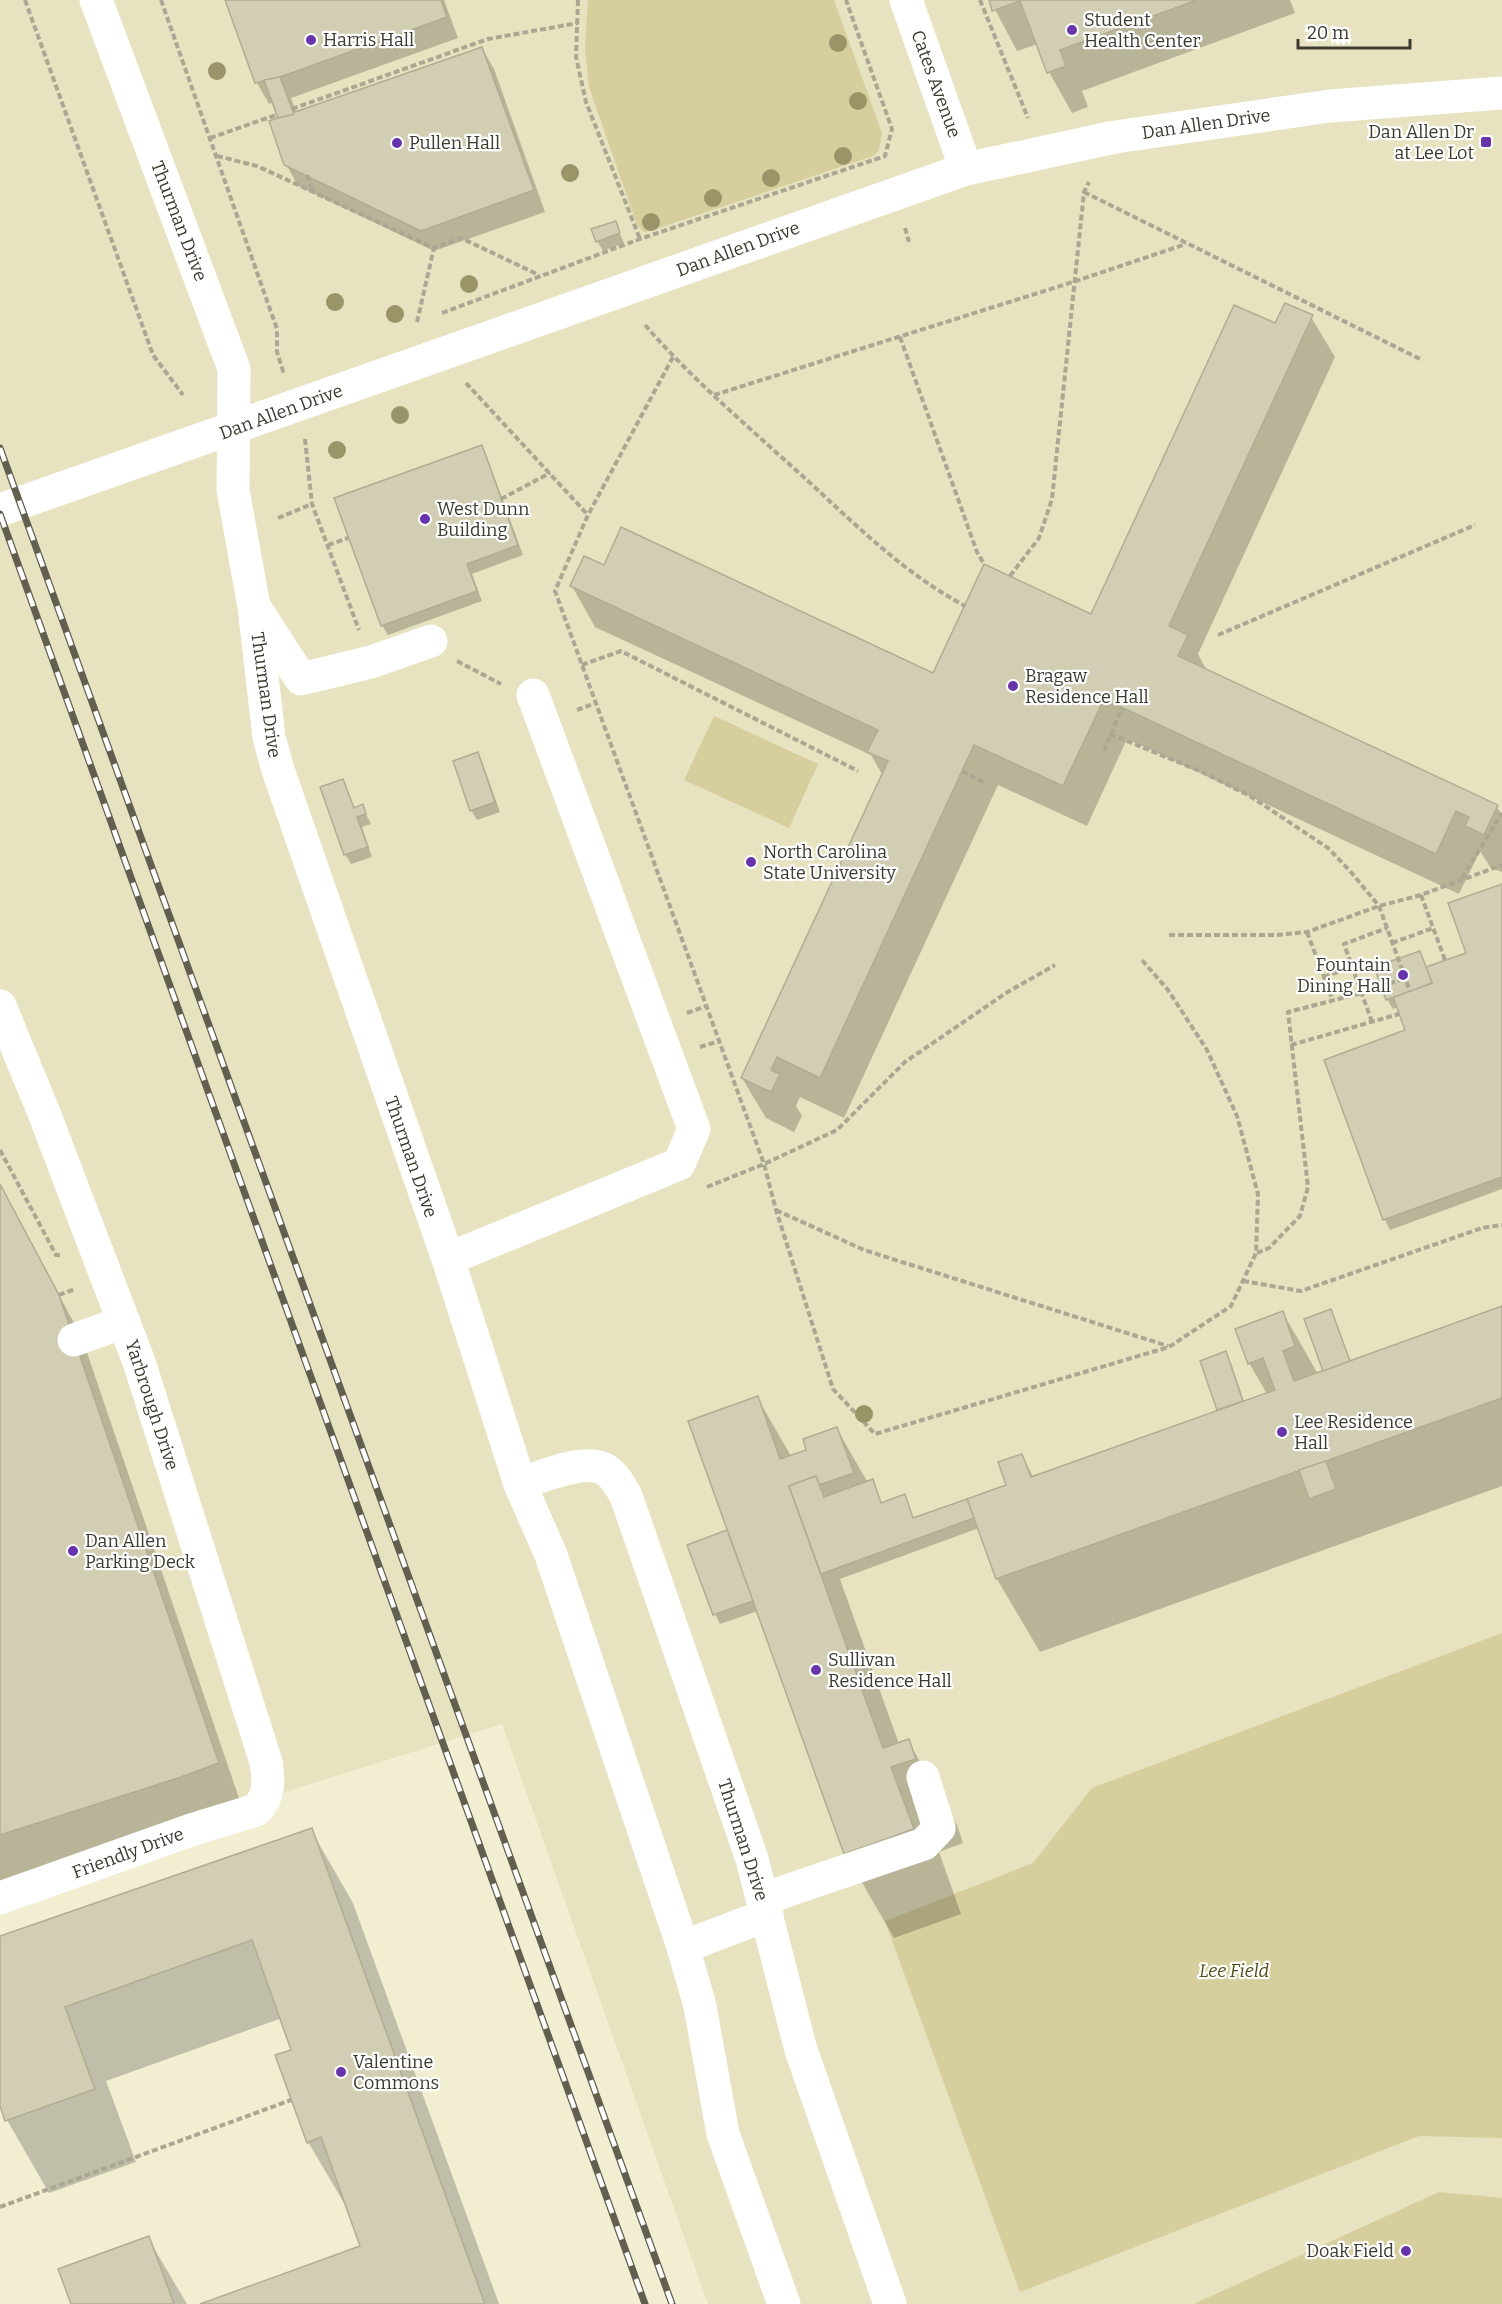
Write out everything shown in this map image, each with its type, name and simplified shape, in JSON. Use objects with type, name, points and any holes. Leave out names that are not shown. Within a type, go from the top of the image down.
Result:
[{"type":"street","name":"Thurman Drive","points":[[96,0],[234,369],[233,490],[254,607],[269,737],[278,770],[448,1259],[520,1484],[551,1554],[683,1947],[711,2059],[714,2094],[723,2134],[784,2304]]},
{"type":"street","name":"Cates Avenue","points":[[906,0],[966,169]]},
{"type":"street","name":"Dan Allen Drive","points":[[0,510],[234,429],[592,299],[966,169],[1115,137],[1330,106],[1502,93]]},
{"type":"street","points":[[254,607],[301,679],[371,662],[431,641]]},
{"type":"street","points":[[448,1259],[680,1164],[694,1129],[533,695]]},
{"type":"street","name":"Yarbrough Drive","points":[[0,1006],[44,1113],[139,1362],[266,1762],[269,1779],[267,1794],[263,1803],[256,1810]]},
{"type":"street","points":[[74,1340],[124,1322]]},
{"type":"street","name":"Thurman Drive","points":[[520,1484],[590,1465],[606,1470],[620,1484],[630,1507],[748,1848],[801,2050],[891,2304]]},
{"type":"street","points":[[683,1947],[765,1907],[924,1844],[939,1828],[923,1777]]},
{"type":"street","name":"Friendly Drive","points":[[0,1898],[191,1830],[256,1810]]},
{"type":"path","points":[[25,0],[153,355],[183,395]]},
{"type":"path","points":[[161,0],[277,329],[277,352],[283,371]]},
{"type":"path","points":[[578,0],[576,57],[586,102],[640,239]]},
{"type":"path","points":[[216,156],[257,166],[434,249],[461,238],[540,275],[885,156],[892,129],[846,0]]},
{"type":"path","points":[[980,0],[1028,118]]},
{"type":"path","points":[[292,109],[488,39],[578,23]]},
{"type":"path","points":[[210,138],[276,115]]},
{"type":"path","points":[[307,175],[313,192]]},
{"type":"path","points":[[1010,576],[1039,538],[1052,499],[1073,282],[1084,192],[1089,182]]},
{"type":"path","points":[[1084,192],[1420,359]]},
{"type":"path","points":[[714,395],[1186,244]]},
{"type":"path","points":[[417,322],[434,249]]},
{"type":"path","points":[[645,325],[673,357],[897,563],[965,606]]},
{"type":"path","points":[[900,337],[977,552],[984,564]]},
{"type":"path","points":[[673,357],[588,515],[555,591],[764,1164],[776,1210],[833,1389],[875,1434],[1169,1347],[1231,1306],[1256,1253],[1258,1194],[1237,1116],[1207,1050],[1168,990],[1142,960]]},
{"type":"path","points":[[464,380],[588,515]]},
{"type":"path","points":[[304,429],[312,504],[371,662]]},
{"type":"path","points":[[501,500],[550,473]]},
{"type":"path","points":[[278,518],[312,504]]},
{"type":"path","points":[[1218,635],[1475,525]]},
{"type":"path","points":[[328,545],[348,538]]},
{"type":"path","points":[[431,641],[448,656],[492,681],[533,695]]},
{"type":"path","points":[[582,665],[621,651],[858,771]]},
{"type":"path","points":[[1104,751],[1122,708]]},
{"type":"path","points":[[1110,734],[1200,771],[1250,796],[1328,848],[1378,906],[1410,991]]},
{"type":"path","points":[[962,771],[983,782]]},
{"type":"path","points":[[1462,879],[1502,813]]},
{"type":"path","points":[[1169,935],[1277,935],[1307,932],[1378,906],[1420,896],[1502,865]]},
{"type":"path","points":[[1420,896],[1445,960]]},
{"type":"path","points":[[1372,1022],[1344,944],[1387,928]]},
{"type":"path","points":[[1392,943],[1433,928]]},
{"type":"path","points":[[1307,932],[1333,1001]]},
{"type":"path","points":[[698,1190],[764,1164],[837,1130],[905,1062],[1006,993],[1054,965]]},
{"type":"path","points":[[1324,977],[1352,967]]},
{"type":"path","points":[[1256,1253],[1269,1248],[1300,1216],[1308,1187],[1288,1012],[1362,993],[1405,978]]},
{"type":"path","points":[[1291,1045],[1400,1014]]},
{"type":"path","points":[[0,1150],[56,1255],[70,1254]]},
{"type":"path","points":[[776,1210],[864,1250],[1169,1347]]},
{"type":"path","points":[[1243,1281],[1301,1291],[1482,1228],[1502,1226]]},
{"type":"path","points":[[59,1295],[83,1287]]},
{"type":"path","points":[[0,2207],[291,2100]]},
{"type":"shaded area","name":"North Carolina State University","points":[[0,0],[1502,0],[1502,2304],[708,2304],[502,1724],[0,1881]]},
{"type":"green space","points":[[588,0],[834,0],[882,133],[879,150],[873,156],[644,232],[637,225],[589,87],[585,49]]},
{"type":"green space","points":[[714,716],[818,764],[789,828],[684,780]]},
{"type":"green space","name":"Lee Field","points":[[1502,1633],[1502,2138],[1419,2136],[1020,2292],[885,1921],[1033,1863],[1092,1788]]},
{"type":"green space","name":"Doak Field","points":[[1439,2192],[1502,2198],[1502,2304],[1194,2304]]},
{"type":"building","name":"Harris Hall","points":[[225,0],[441,0],[447,17],[280,77],[255,83]]},
{"type":"building","name":"Student Health Center","points":[[989,0],[1197,0],[1060,50],[1066,66],[1047,73],[1020,1],[992,11]]},
{"type":"building","name":"Pullen Hall","points":[[482,47],[534,190],[421,231],[284,165],[269,121]]},
{"type":"building","points":[[280,77],[294,114],[278,118],[264,80]]},
{"type":"building","points":[[616,221],[620,233],[596,242],[591,229]]},
{"type":"building","name":"Bragaw Residence Hall","points":[[1285,303],[1313,315],[1169,626],[1188,635],[1178,656],[1498,805],[1484,835],[1465,826],[1469,817],[1456,811],[1436,854],[1104,699],[1063,786],[974,745],[820,1078],[777,1057],[771,1070],[780,1074],[771,1092],[741,1078],[888,761],[867,752],[878,730],[570,586],[584,556],[604,565],[621,527],[933,673],[984,564],[1091,614],[1234,305],[1275,323]]},
{"type":"building","name":"West Dunn Building","points":[[482,445],[518,545],[467,564],[477,591],[381,626],[334,498]]},
{"type":"building","points":[[478,752],[495,802],[470,811],[453,761]]},
{"type":"building","points":[[343,779],[354,808],[363,804],[366,814],[357,817],[368,847],[344,855],[320,787]]},
{"type":"building","name":"Fountain Dining Hall","points":[[1502,884],[1502,1177],[1383,1220],[1324,1060],[1405,1030],[1393,997],[1432,983],[1426,967],[1466,953],[1448,903]]},
{"type":"building","name":"Fountain Dining Hall","points":[[1420,951],[1432,983],[1386,1000],[1374,967]]},
{"type":"building","name":"Dan Allen Parking Deck","points":[[0,1184],[59,1295],[219,1763],[0,1835]]},
{"type":"building","name":"Lee Residence Hall","points":[[1502,1306],[1502,1398],[996,1579],[967,1499],[1006,1485],[998,1462],[1022,1454],[1031,1477],[1275,1390],[1263,1358],[1248,1364],[1235,1329],[1283,1311],[1295,1346],[1283,1351],[1294,1381]]},
{"type":"building","points":[[1331,1309],[1350,1361],[1323,1371],[1304,1319]]},
{"type":"building","points":[[1226,1351],[1243,1401],[1217,1410],[1200,1361]]},
{"type":"building","name":"Sullivan Residence Hall","points":[[758,1396],[780,1459],[806,1450],[803,1439],[837,1427],[854,1473],[819,1485],[816,1476],[789,1486],[883,1748],[909,1739],[916,1759],[891,1767],[914,1829],[844,1854],[688,1421]]},
{"type":"building","points":[[1326,1461],[1336,1489],[1309,1499],[1299,1470]]},
{"type":"building","points":[[816,1476],[824,1497],[873,1479],[881,1503],[905,1494],[913,1518],[967,1499],[974,1518],[821,1574],[789,1486]]},
{"type":"building","points":[[727,1530],[753,1601],[713,1615],[687,1545]]},
{"type":"building","name":"Valentine Commons","points":[[312,1828],[485,2304],[200,2304],[360,2246],[321,2137],[307,2143],[275,2055],[291,2050],[252,1940],[65,2007],[95,2089],[5,2121],[0,2106],[0,1936]]},
{"type":"building","points":[[149,2236],[174,2304],[71,2304],[58,2269]]},
{"type":"railway","points":[[0,448],[672,2304]]},
{"type":"railway","points":[[0,514],[645,2304]]},
{"type":"place","name":"Student Health Center","points":[[1072,30]]},
{"type":"place","name":"Harris Hall","points":[[311,40]]},
{"type":"place","name":"Dan Allen Dr at Lee Lot","points":[[1486,142]]},
{"type":"place","name":"Pullen Hall","points":[[397,143]]},
{"type":"place","name":"West Dunn Building","points":[[425,519]]},
{"type":"place","name":"Bragaw Residence Hall","points":[[1013,686]]},
{"type":"place","name":"North Carolina State University","points":[[751,862]]},
{"type":"place","name":"Fountain Dining Hall","points":[[1403,975]]},
{"type":"place","name":"Lee Residence Hall","points":[[1282,1432]]},
{"type":"place","name":"Dan Allen Parking Deck","points":[[73,1551]]},
{"type":"place","name":"Sullivan Residence Hall","points":[[816,1670]]},
{"type":"place","name":"Valentine Commons","points":[[341,2072]]},
{"type":"place","name":"Doak Field","points":[[1406,2251]]}]
